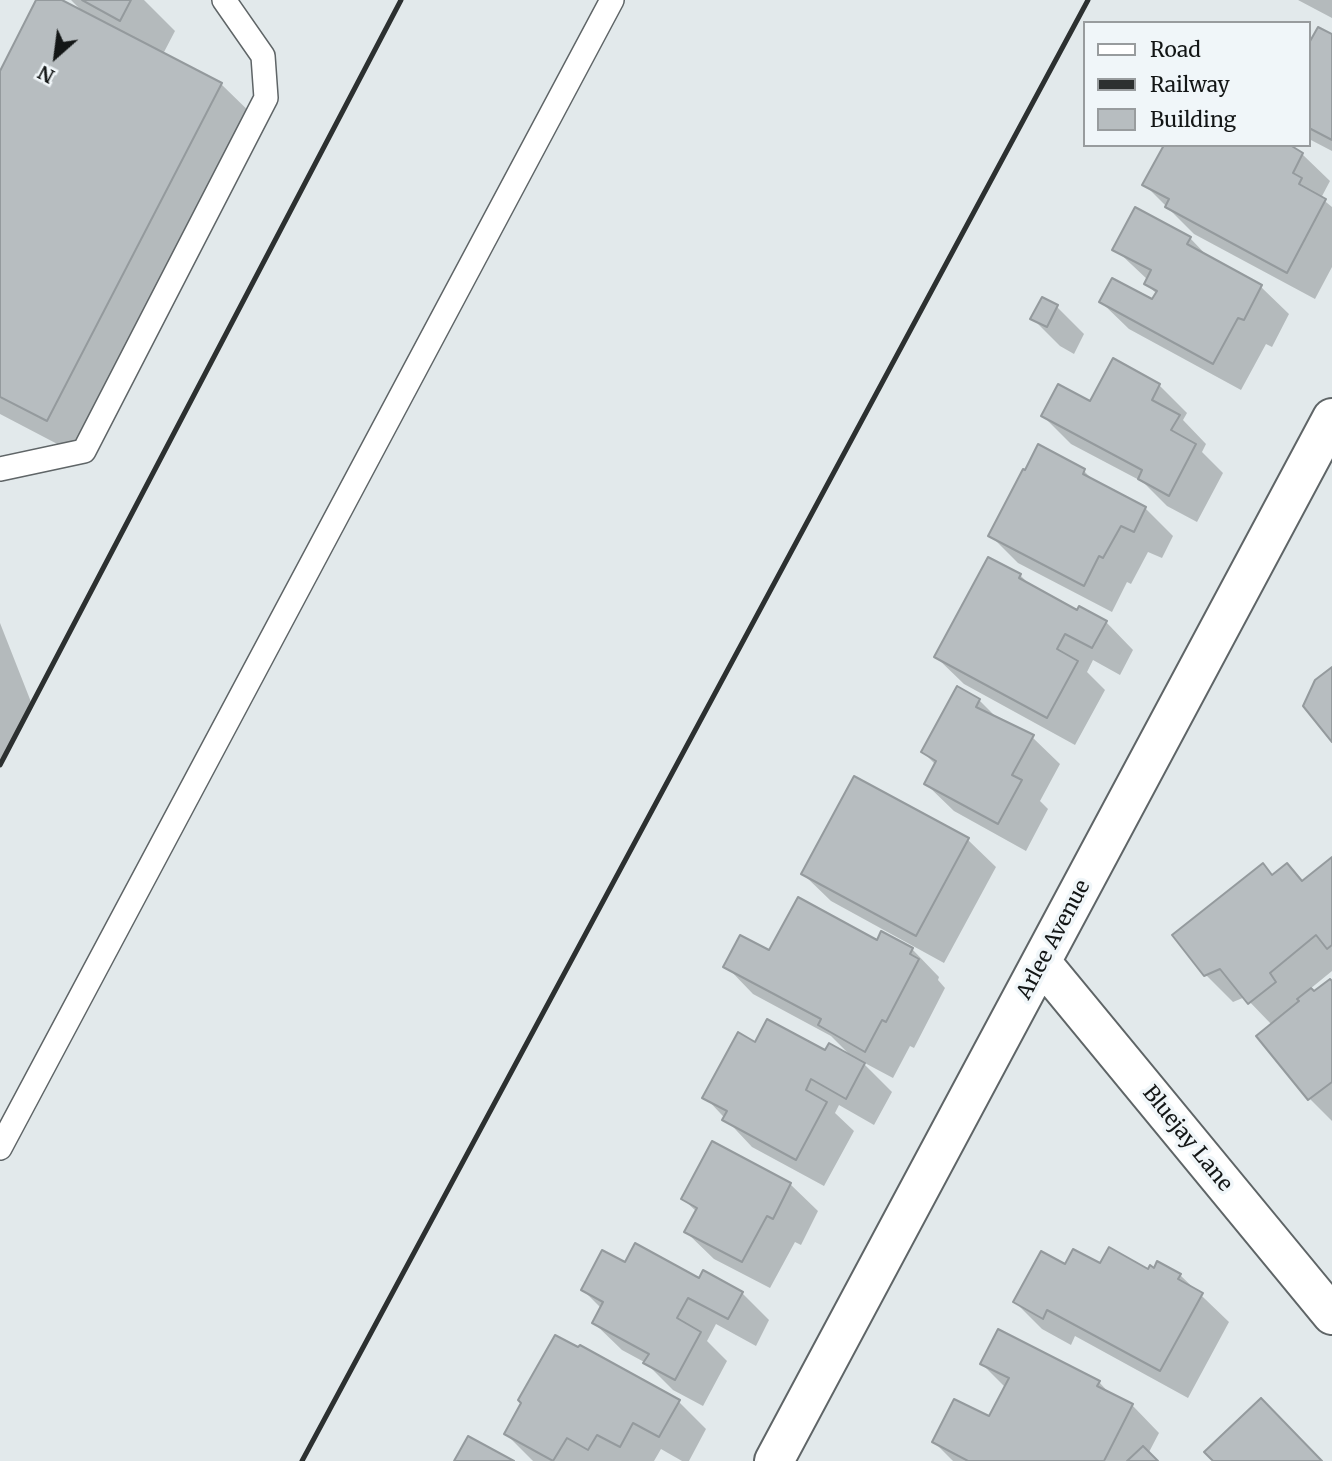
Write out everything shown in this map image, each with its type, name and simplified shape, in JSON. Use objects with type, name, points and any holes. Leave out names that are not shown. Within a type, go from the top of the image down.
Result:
[{"type":"street","name":"Arlee Avenue","points":[[774,1461],[1332,418]]},
{"type":"street","name":"Bluejay Lane","points":[[1042,963],[1332,1315]]},
{"type":"lane","points":[[0,469],[84,451],[266,99],[263,56],[224,0]]},
{"type":"lane","points":[[0,1148],[612,0]]},
{"type":"building","points":[[36,0],[62,0],[222,83],[47,421],[0,397],[0,71]]},
{"type":"building","points":[[82,0],[131,0],[120,21]]},
{"type":"building","points":[[1318,27],[1332,34],[1332,140],[1311,129],[1311,39]]},
{"type":"building","points":[[1163,147],[1293,147],[1303,153],[1293,173],[1302,178],[1299,184],[1326,199],[1287,273],[1165,207],[1169,199],[1142,185]]},
{"type":"building","points":[[1135,207],[1191,237],[1187,244],[1262,285],[1244,320],[1238,318],[1213,364],[1099,302],[1112,278],[1152,299],[1157,291],[1144,284],[1151,270],[1112,250]]},
{"type":"building","points":[[1042,297],[1058,305],[1047,327],[1030,319]]},
{"type":"building","points":[[1113,358],[1160,384],[1152,400],[1180,415],[1171,430],[1196,444],[1169,496],[1138,479],[1142,470],[1041,416],[1058,384],[1090,401]]},
{"type":"building","points":[[1038,444],[1085,469],[1083,474],[1146,507],[1134,532],[1121,526],[1103,558],[1099,556],[1084,586],[988,536]]},
{"type":"building","points":[[988,557],[1021,574],[1019,578],[1077,610],[1079,606],[1107,621],[1092,648],[1065,634],[1057,649],[1078,661],[1047,718],[934,657]]},
{"type":"building","points":[[1332,667],[1332,742],[1303,706],[1315,680]]},
{"type":"building","points":[[957,686],[980,699],[976,707],[1034,735],[1012,775],[1022,780],[998,824],[924,784],[936,761],[921,752]]},
{"type":"building","points":[[854,776],[969,838],[916,936],[801,874]]},
{"type":"building","points":[[1332,857],[1332,945],[1327,949],[1316,935],[1270,973],[1276,982],[1248,1004],[1220,969],[1204,976],[1172,935],[1263,863],[1272,875],[1287,863],[1302,881]]},
{"type":"building","points":[[798,897],[877,940],[881,931],[913,948],[910,954],[919,959],[886,1022],[882,1020],[865,1052],[818,1025],[821,1019],[723,967],[740,935],[769,950]]},
{"type":"building","points":[[1330,979],[1332,1082],[1308,1100],[1256,1036],[1311,988],[1314,991]]},
{"type":"building","points":[[767,1019],[825,1050],[829,1043],[865,1063],[846,1099],[811,1079],[806,1090],[827,1102],[796,1160],[722,1120],[727,1111],[702,1098],[738,1032],[755,1042]]},
{"type":"building","points":[[712,1141],[791,1183],[773,1219],[767,1216],[742,1262],[684,1232],[697,1208],[681,1199]]},
{"type":"building","points":[[635,1243],[699,1278],[703,1270],[743,1292],[728,1319],[688,1298],[677,1318],[701,1332],[675,1380],[643,1363],[649,1354],[592,1323],[603,1302],[581,1290],[602,1250],[625,1262]]},
{"type":"building","points":[[1109,1247],[1148,1269],[1150,1265],[1154,1268],[1157,1261],[1181,1274],[1178,1279],[1203,1293],[1160,1371],[1047,1310],[1043,1319],[1013,1302],[1041,1251],[1065,1264],[1073,1249],[1100,1263]]},
{"type":"building","points":[[998,1329],[1100,1381],[1097,1386],[1133,1404],[1104,1461],[968,1461],[932,1442],[954,1399],[989,1416],[1009,1378],[980,1364]]},
{"type":"building","points":[[555,1335],[578,1347],[580,1345],[680,1400],[659,1437],[633,1423],[620,1447],[597,1435],[588,1450],[567,1438],[553,1461],[504,1434],[521,1403],[518,1400]]},
{"type":"building","points":[[1261,1398],[1322,1461],[1213,1461],[1204,1452]]},
{"type":"building","points":[[468,1436],[514,1461],[454,1461]]},
{"type":"building","points":[[1143,1446],[1158,1461],[1127,1461]]},
{"type":"railway","points":[[0,765],[401,0]]},
{"type":"railway","points":[[302,1461],[1088,0]]}]
